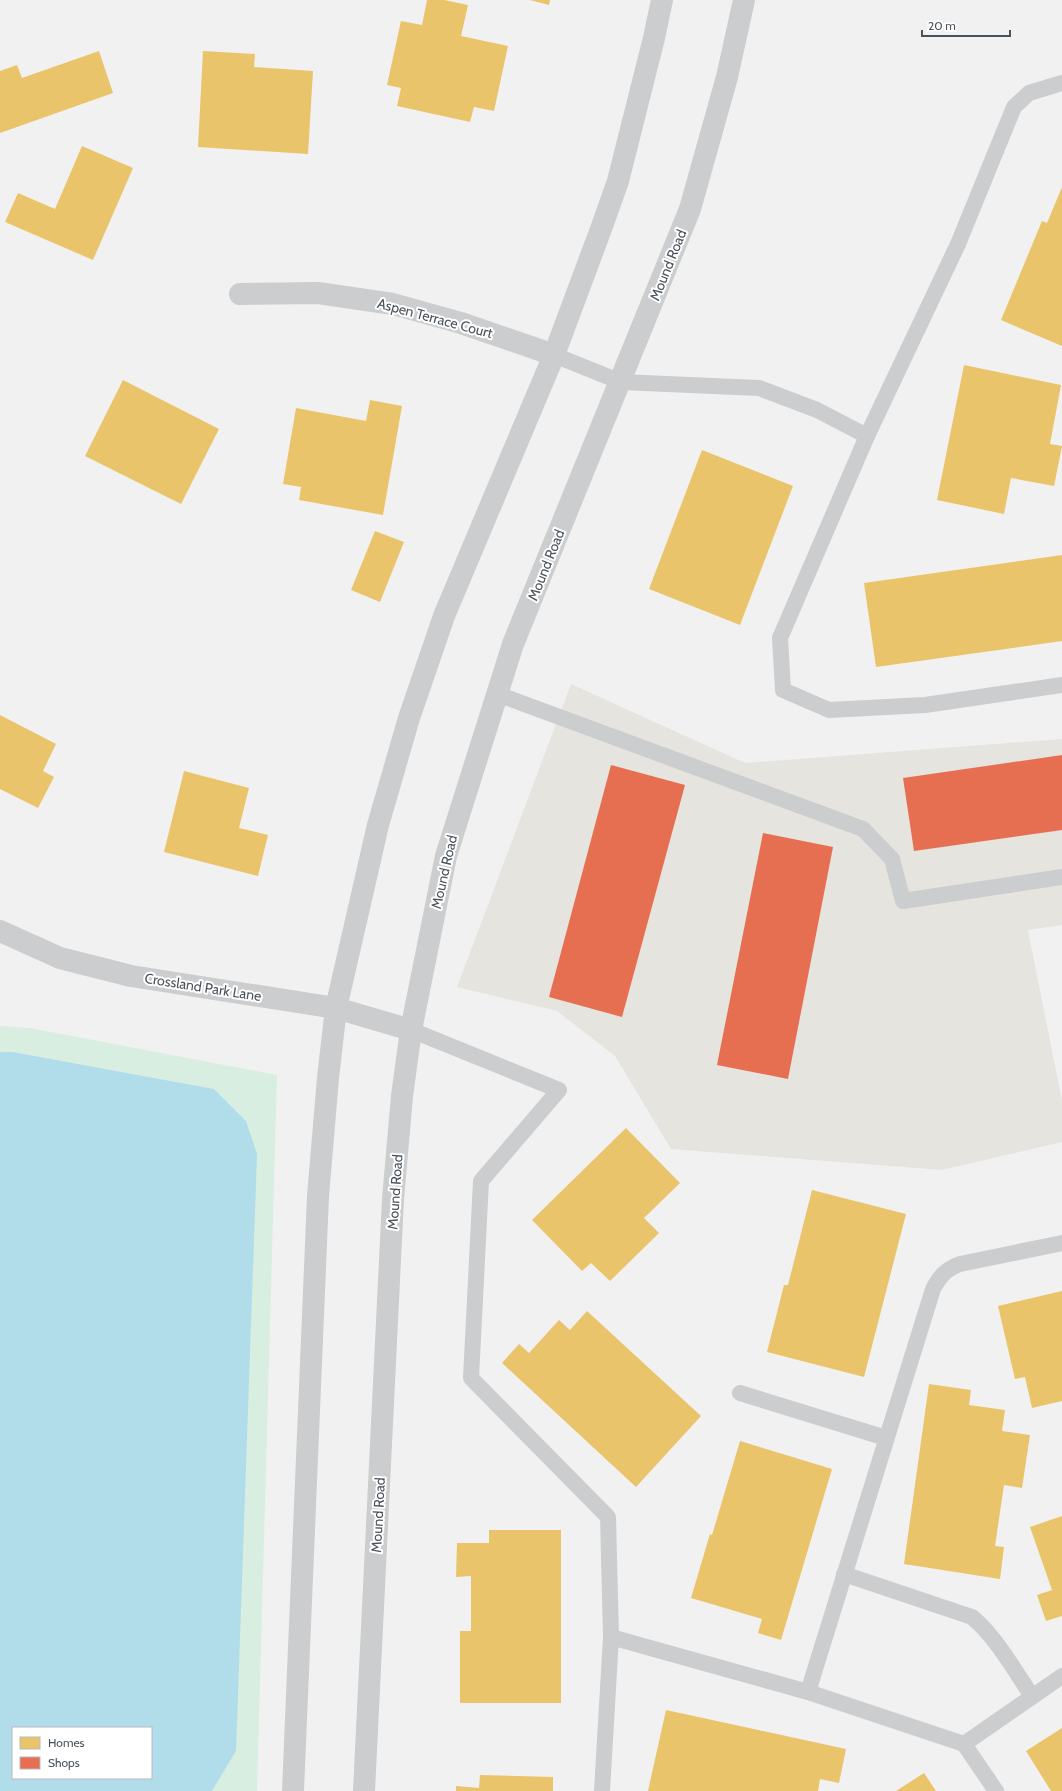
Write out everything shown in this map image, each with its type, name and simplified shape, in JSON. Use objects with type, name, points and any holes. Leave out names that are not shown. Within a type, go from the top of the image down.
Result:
[{"type":"street","points":[[293,1791],[318,1196],[328,1078],[336,1008],[378,825],[409,718],[444,616],[554,355],[618,181],[654,38],[662,0]]},
{"type":"street","name":"Mound Road","points":[[364,1791],[393,1199],[402,1096],[411,1030],[446,856],[513,644],[621,382],[690,209],[727,77],[744,0]]},
{"type":"street","name":"Aspen Terrace Court","points":[[240,294],[318,293],[393,304],[461,323],[554,355]]},
{"type":"street","name":"Crossland Park Lane","points":[[0,931],[60,958],[131,976],[336,1008],[411,1030]]},
{"type":"lane","points":[[1062,83],[1029,93],[1014,107],[958,244],[867,436],[780,638],[783,690],[829,710],[925,705],[1062,685]]},
{"type":"lane","points":[[554,355],[621,382],[759,388],[817,410],[867,436]]},
{"type":"lane","points":[[497,694],[863,829],[892,859],[902,901],[1062,877]]},
{"type":"lane","points":[[411,1030],[560,1090],[481,1180],[472,1378],[608,1517],[610,1637],[602,1791]]},
{"type":"lane","points":[[808,1692],[886,1438],[933,1289],[938,1279],[948,1269],[960,1264],[1062,1243]]},
{"type":"lane","points":[[740,1393],[886,1438]]},
{"type":"lane","points":[[844,1574],[972,1617],[991,1637],[1032,1696]]},
{"type":"lane","points":[[610,1637],[808,1692],[964,1744],[996,1791]]},
{"type":"lane","points":[[964,1744],[1062,1676]]},
{"type":"shaded area","points":[[571,684],[745,763],[1062,739],[1062,925],[1028,930],[1062,1101],[1062,1142],[942,1170],[671,1149],[615,1056],[557,1011],[457,987]]},
{"type":"green space","points":[[0,1026],[30,1028],[277,1075],[257,1791],[212,1791],[236,1751],[214,1089],[13,1052],[0,1052]]},
{"type":"water","points":[[0,1052],[13,1052],[214,1089],[246,1121],[257,1154],[236,1751],[212,1791],[0,1791]]},
{"type":"building: Homes","points":[[427,0],[444,0],[468,5],[461,36],[508,46],[494,111],[474,107],[470,122],[397,106],[401,88],[387,85],[401,21],[422,25]]},
{"type":"building: Homes","points":[[530,0],[550,0],[549,5]]},
{"type":"building: Homes","points":[[99,51],[113,93],[0,133],[0,71],[17,65],[22,78]]},
{"type":"building: Homes","points":[[203,51],[255,54],[254,67],[313,71],[308,154],[198,147]]},
{"type":"building: Homes","points":[[82,146],[133,168],[93,260],[5,222],[18,193],[55,209]]},
{"type":"building: Homes","points":[[1062,187],[1062,346],[1001,320],[1042,221],[1047,223]]},
{"type":"building: Homes","points":[[964,365],[1061,385],[1050,444],[1062,446],[1054,486],[1011,478],[1004,514],[937,500]]},
{"type":"building: Homes","points":[[123,380],[219,429],[181,504],[85,456]]},
{"type":"building: Homes","points":[[370,400],[402,406],[383,515],[299,500],[301,487],[283,484],[296,408],[366,421]]},
{"type":"building: Homes","points":[[702,450],[793,486],[740,625],[649,589]]},
{"type":"building: Homes","points":[[375,531],[404,542],[380,602],[351,590]]},
{"type":"building: Homes","points":[[1062,555],[1062,641],[876,667],[864,583]]},
{"type":"building: Homes","points":[[0,715],[56,744],[43,771],[54,777],[38,808],[0,789]]},
{"type":"building: Homes","points":[[184,771],[249,788],[239,828],[268,835],[258,876],[164,852]]},
{"type":"building: Homes","points":[[626,1128],[680,1183],[644,1218],[659,1233],[610,1281],[591,1263],[582,1271],[532,1220]]},
{"type":"building: Homes","points":[[812,1190],[906,1214],[864,1377],[767,1352],[784,1285],[788,1285]]},
{"type":"building: Homes","points":[[1062,1291],[1062,1401],[1032,1408],[1025,1377],[1015,1379],[998,1306]]},
{"type":"building: Homes","points":[[587,1311],[701,1416],[636,1487],[502,1363],[519,1344],[529,1353],[559,1320],[570,1330]]},
{"type":"building: Homes","points":[[929,1384],[971,1390],[969,1405],[1005,1410],[1002,1431],[1030,1435],[1022,1488],[1004,1485],[995,1546],[1004,1547],[1000,1579],[904,1564]]},
{"type":"building: Homes","points":[[740,1441],[832,1469],[781,1640],[758,1633],[762,1619],[691,1598],[710,1534],[712,1535]]},
{"type":"building: Homes","points":[[1062,1516],[1062,1616],[1046,1621],[1037,1595],[1052,1590],[1030,1527]]},
{"type":"building: Homes","points":[[489,1530],[561,1530],[561,1703],[460,1703],[460,1631],[471,1631],[471,1576],[456,1577],[457,1543],[489,1543]]},
{"type":"building: Homes","points":[[666,1710],[846,1749],[839,1783],[820,1779],[818,1791],[648,1791]]},
{"type":"building: Homes","points":[[1062,1728],[1062,1791],[1051,1791],[1026,1751]]},
{"type":"building: Homes","points":[[924,1773],[936,1791],[896,1791]]},
{"type":"building: Homes","points":[[480,1775],[553,1777],[553,1791],[456,1791],[456,1786],[479,1788]]},
{"type":"building: Shops","points":[[1062,755],[1062,830],[914,851],[903,778]]},
{"type":"building: Shops","points":[[611,765],[685,785],[622,1017],[549,997]]},
{"type":"building: Shops","points":[[763,833],[833,847],[788,1079],[717,1065]]}]
